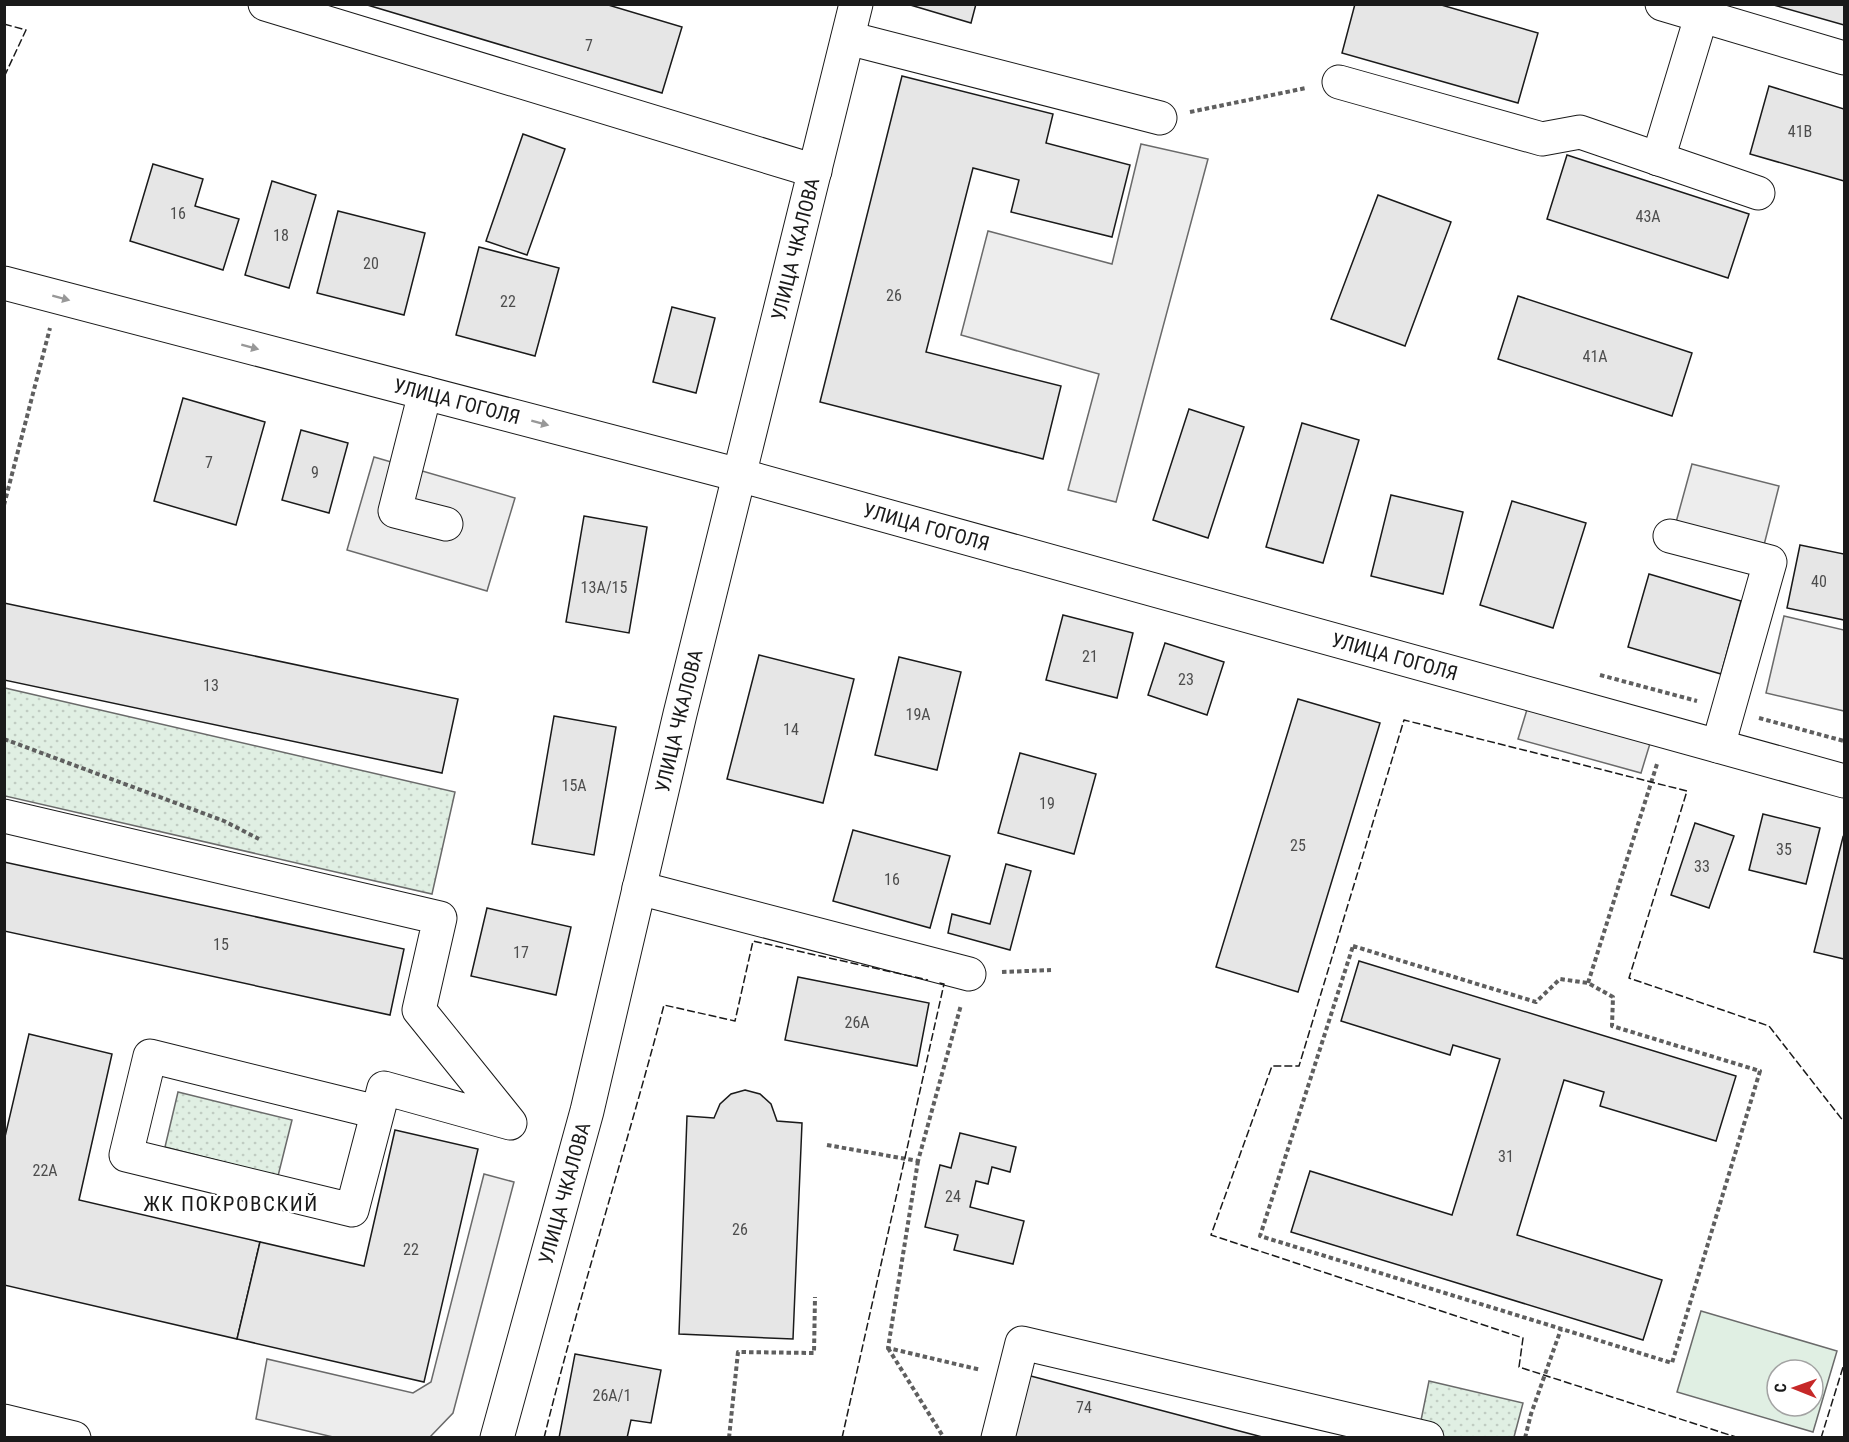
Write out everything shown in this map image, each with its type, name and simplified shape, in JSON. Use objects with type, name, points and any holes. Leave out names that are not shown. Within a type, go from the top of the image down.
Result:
[{"type":"main road","points":[[265,4],[815,171]]},
{"type":"main road","name":"УЛИЦА ЧКАЛОВА","points":[[497,1437],[587,1111],[639,888],[856,4]]},
{"type":"main road","points":[[1662,4],[1704,10],[1845,58]]},
{"type":"main road","points":[[1658,159],[1704,10]]},
{"type":"main road","points":[[848,38],[1160,118]]},
{"type":"main road","points":[[1339,82],[1542,139],[1580,132],[1758,193]]},
{"type":"main road","name":"УЛИЦА ГОГОЛЯ","points":[[4,283],[740,475],[1845,781]]},
{"type":"main road","points":[[424,393],[395,512],[446,524]]},
{"type":"main road","points":[[1670,536],[1770,562],[1718,746]]},
{"type":"main road","points":[[4,816],[440,918],[419,1011],[510,1123],[384,1088],[352,1210],[126,1155],[150,1056],[377,1112]]},
{"type":"main road","points":[[639,888],[969,974]]},
{"type":"main road","points":[[998,1437],[1022,1343],[1427,1437]]},
{"type":"main road","points":[[5,1425],[74,1437]]},
{"type":"path","points":[[1160,118],[1339,82]]},
{"type":"path","points":[[4,505],[52,321]]},
{"type":"path","points":[[1588,983],[1653,783],[1665,731]]},
{"type":"path","points":[[4,738],[224,821],[266,843]]},
{"type":"path","points":[[1353,946],[1536,1002],[1560,979],[1588,983],[1613,997],[1611,1026],[1760,1071],[1672,1363],[1561,1329],[1260,1236],[1353,946]]},
{"type":"path","points":[[944,1437],[888,1348],[918,1161],[969,974],[1051,970]]},
{"type":"path","points":[[827,1145],[918,1161]]},
{"type":"path","points":[[729,1437],[738,1352],[814,1353],[815,1297]]},
{"type":"path","points":[[1525,1437],[1561,1329]]},
{"type":"path","points":[[888,1348],[1013,1377]]},
{"type":"green space","points":[[5,688],[455,792],[432,894],[5,796]]},
{"type":"green space","points":[[178,1092],[292,1120],[278,1176],[165,1147]]},
{"type":"green space","points":[[1701,1311],[1837,1351],[1825,1392],[1825,1358],[1765,1358],[1765,1418],[1677,1392]]},
{"type":"green space","points":[[1429,1381],[1523,1403],[1514,1437],[1427,1438],[1418,1435]]},
{"type":"green space","points":[[1765,1418],[1817,1418],[1813,1432]]},
{"type":"shaded area","points":[[1141,144],[1208,159],[1116,502],[1068,490],[1099,374],[961,335],[988,231],[1112,264]]},
{"type":"shaded area","points":[[374,457],[515,498],[487,591],[347,550]]},
{"type":"shaded area","points":[[1692,464],[1779,486],[1763,549],[1675,526]]},
{"type":"shaded area","points":[[1784,616],[1844,630],[1844,711],[1766,693]]},
{"type":"shaded area","points":[[1529,703],[1652,737],[1641,773],[1518,739]]},
{"type":"shaded area","points":[[484,1174],[514,1182],[453,1413],[429,1438],[333,1437],[256,1419],[267,1359],[413,1393],[431,1382]]},
{"type":"building","points":[[364,4],[605,4],[682,27],[662,93]]},
{"type":"building","points":[[907,4],[976,4],[971,23]]},
{"type":"building","points":[[1355,4],[1438,4],[1538,33],[1518,103],[1342,53]]},
{"type":"building","points":[[1770,4],[1844,4],[1844,25]]},
{"type":"building","points":[[902,76],[1053,114],[1046,143],[1130,165],[1112,237],[1011,212],[1019,180],[973,168],[926,352],[1061,386],[1043,459],[820,402]]},
{"type":"building","points":[[1769,86],[1844,109],[1844,181],[1750,154]]},
{"type":"building","points":[[523,134],[565,149],[527,255],[486,241]]},
{"type":"building","points":[[1567,155],[1749,214],[1728,278],[1547,219]]},
{"type":"building","points":[[153,164],[203,179],[195,206],[239,219],[223,270],[130,241]]},
{"type":"building","points":[[272,181],[316,195],[289,288],[245,275]]},
{"type":"building","points":[[1378,195],[1451,222],[1405,346],[1331,319]]},
{"type":"building","points":[[338,211],[425,233],[404,315],[317,293]]},
{"type":"building","points":[[479,247],[559,268],[535,356],[456,335]]},
{"type":"building","points":[[1518,296],[1692,353],[1672,416],[1498,359]]},
{"type":"building","points":[[672,307],[715,318],[696,393],[653,382]]},
{"type":"building","points":[[183,398],[265,422],[236,525],[154,501]]},
{"type":"building","points":[[1189,409],[1244,427],[1208,538],[1153,520]]},
{"type":"building","points":[[1302,423],[1359,440],[1323,563],[1266,547]]},
{"type":"building","points":[[301,430],[348,443],[329,513],[282,500]]},
{"type":"building","points":[[1391,495],[1463,512],[1443,594],[1371,576]]},
{"type":"building","points":[[1512,501],[1586,523],[1553,628],[1480,605]]},
{"type":"building","points":[[584,516],[647,527],[629,633],[566,622]]},
{"type":"building","points":[[1800,545],[1844,554],[1844,620],[1787,608]]},
{"type":"building","points":[[1649,574],[1741,601],[1721,674],[1628,647]]},
{"type":"building","points":[[4,603],[458,699],[442,773],[4,680]]},
{"type":"building","points":[[1063,615],[1133,633],[1117,698],[1046,680]]},
{"type":"building","points":[[1165,643],[1224,662],[1207,715],[1148,695]]},
{"type":"building","points":[[759,655],[854,679],[823,803],[727,779]]},
{"type":"building","points":[[899,657],[961,672],[937,770],[875,755]]},
{"type":"building","points":[[1298,699],[1380,723],[1298,992],[1216,967]]},
{"type":"building","points":[[554,716],[616,727],[594,855],[532,844]]},
{"type":"building","points":[[1020,753],[1096,774],[1074,854],[998,833]]},
{"type":"building","points":[[1763,814],[1820,828],[1806,884],[1749,870]]},
{"type":"building","points":[[1695,823],[1734,836],[1709,908],[1671,895]]},
{"type":"building","points":[[853,830],[950,856],[930,928],[833,901]]},
{"type":"building","points":[[1844,838],[1844,959],[1814,952]]},
{"type":"building","points":[[4,862],[404,949],[390,1015],[4,931]]},
{"type":"building","points":[[1006,864],[1031,871],[1010,950],[948,933],[952,914],[990,924]]},
{"type":"building","points":[[487,908],[571,927],[556,995],[471,976]]},
{"type":"building","points":[[1359,961],[1736,1076],[1716,1141],[1600,1106],[1604,1092],[1564,1080],[1517,1235],[1662,1280],[1643,1340],[1291,1232],[1310,1171],[1452,1215],[1500,1059],[1453,1045],[1450,1055],[1341,1021]]},
{"type":"building","points":[[798,977],[929,1003],[917,1066],[785,1040]]},
{"type":"building","points":[[29,1034],[112,1054],[79,1200],[260,1242],[237,1339],[4,1285],[4,1141]]},
{"type":"building","points":[[745,1090],[760,1094],[771,1104],[777,1121],[802,1123],[793,1339],[679,1334],[687,1116],[714,1118],[720,1104],[731,1094]]},
{"type":"building","points":[[395,1130],[478,1149],[424,1382],[237,1339],[260,1242],[364,1266]]},
{"type":"building","points":[[960,1133],[1016,1147],[1010,1172],[992,1167],[988,1184],[976,1181],[970,1207],[1024,1221],[1013,1264],[954,1250],[958,1235],[925,1227],[940,1165],[951,1168]]},
{"type":"building","points":[[575,1354],[661,1370],[651,1423],[631,1420],[627,1438],[559,1438]]},
{"type":"building","points":[[1027,1375],[1266,1438],[1011,1438]]},
{"type":"fence","points":[[4,24],[26,30],[4,77]]},
{"type":"fence","points":[[1739,1438],[1519,1367],[1523,1338],[1211,1235],[1272,1066],[1299,1066],[1404,720],[1687,791],[1629,978],[1769,1026],[1844,1122]]},
{"type":"fence","points":[[544,1438],[664,1005],[735,1021],[753,941],[928,980]]},
{"type":"fence","points":[[842,1438],[944,984],[939,983]]},
{"type":"fence","points":[[1821,1438],[1844,1364]]},
{"type":"district","name":"ЖК ПОКРОВСКИЙ","points":[[231,1204]]}]
